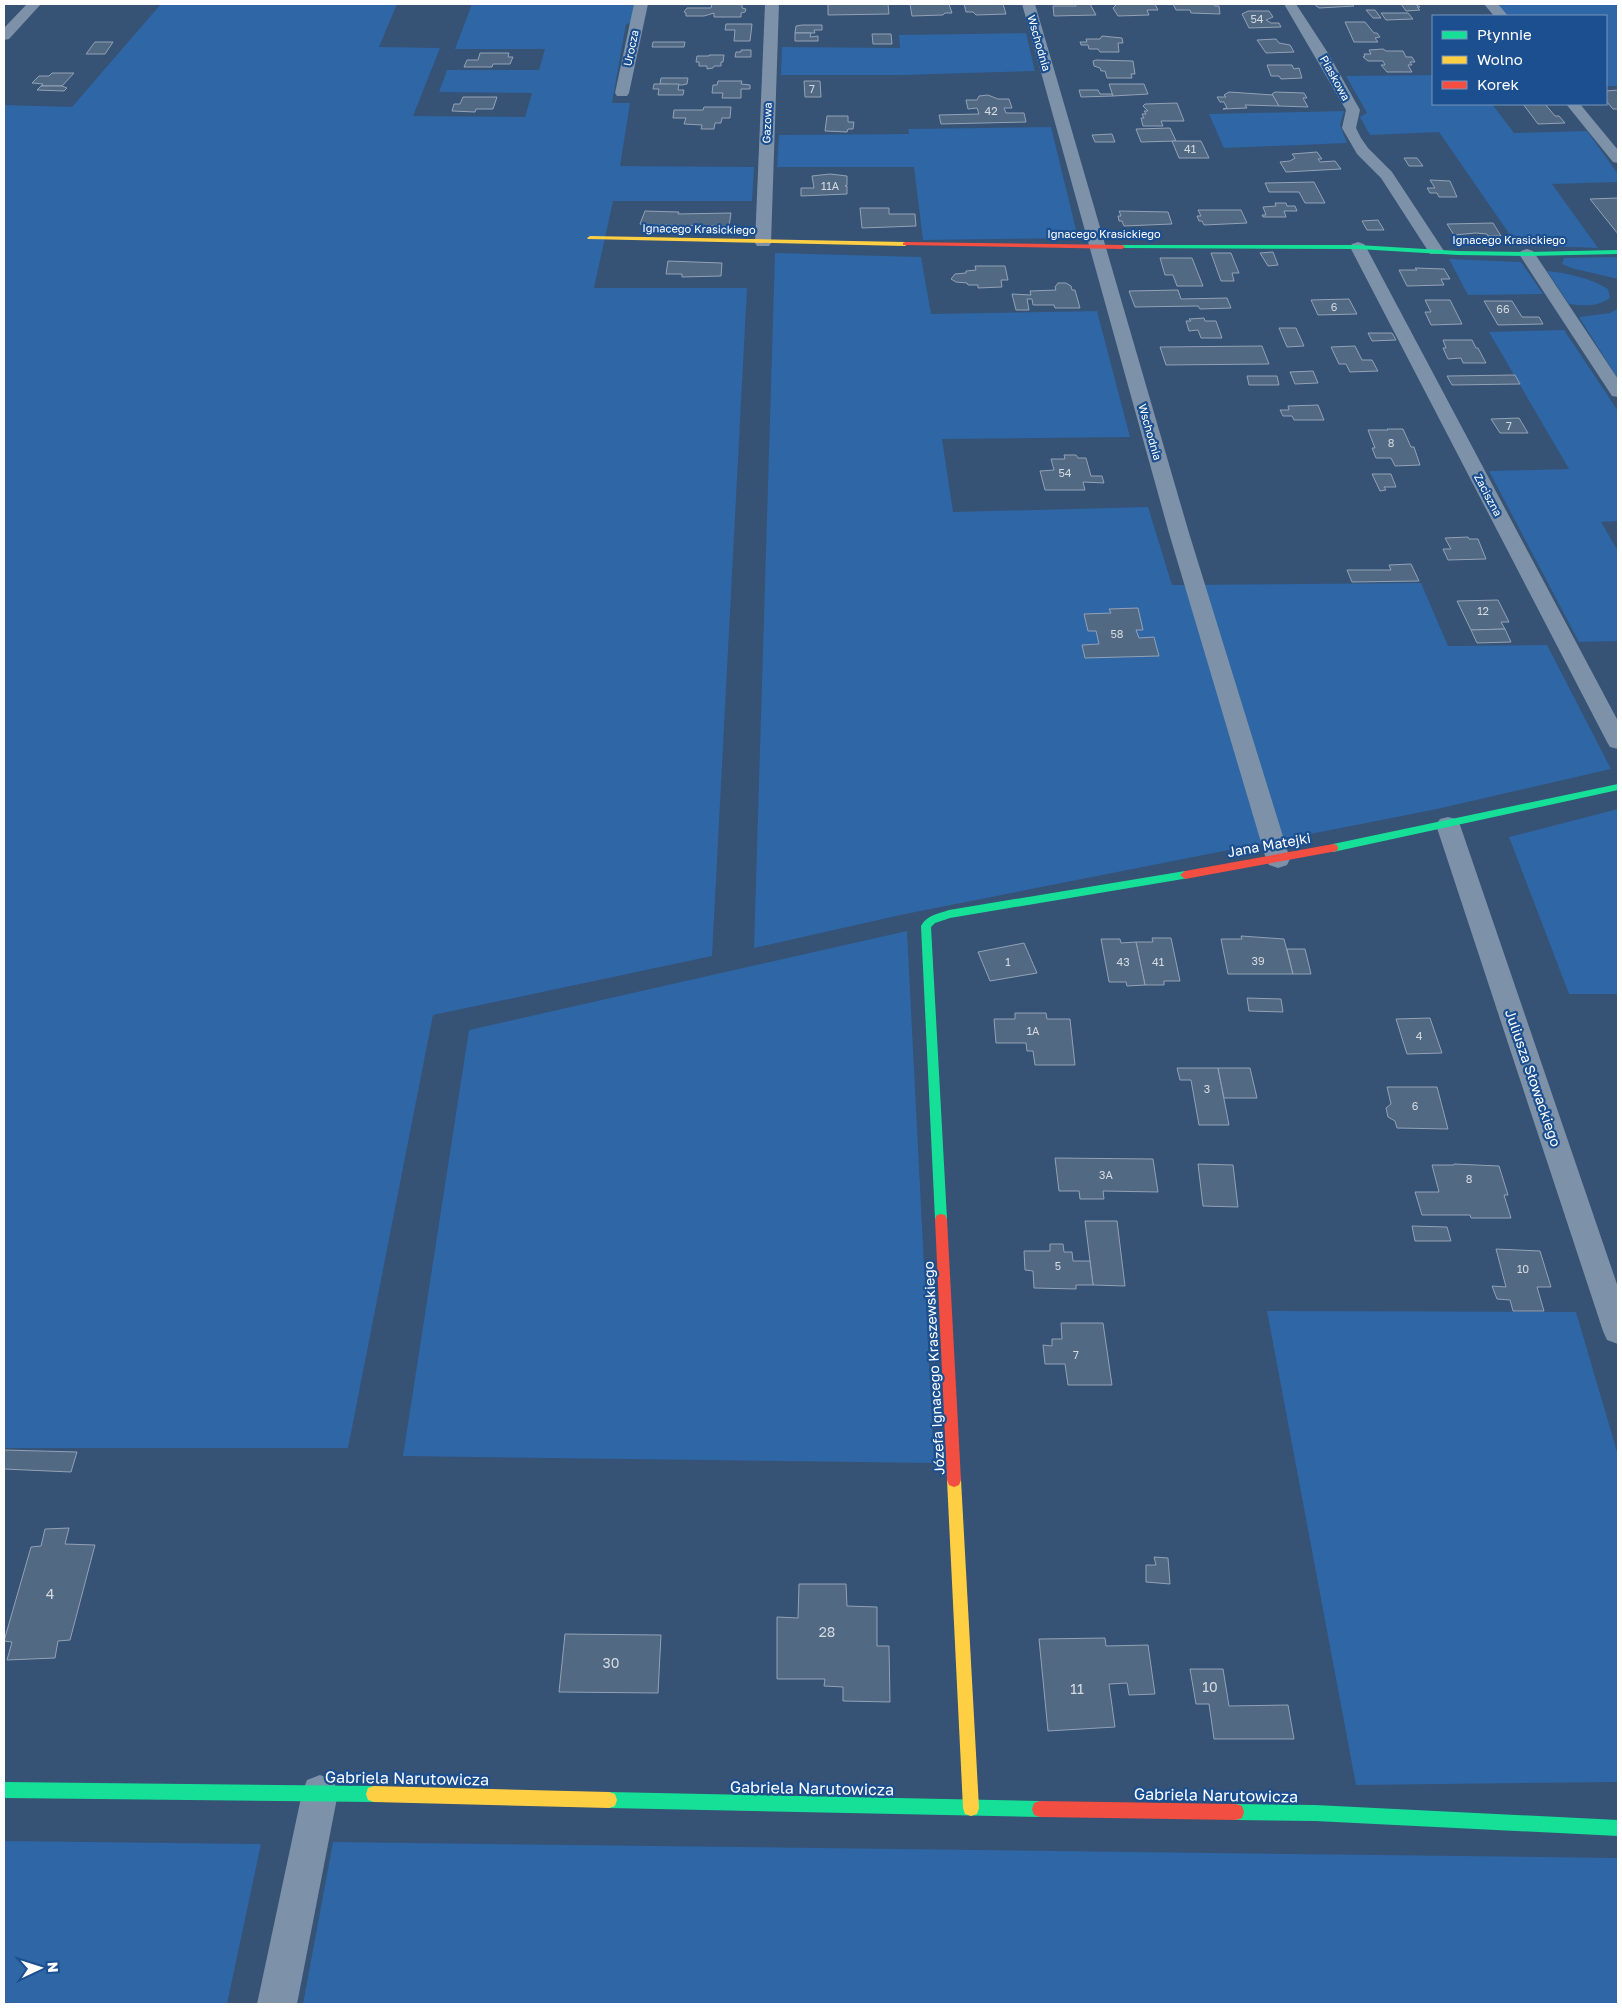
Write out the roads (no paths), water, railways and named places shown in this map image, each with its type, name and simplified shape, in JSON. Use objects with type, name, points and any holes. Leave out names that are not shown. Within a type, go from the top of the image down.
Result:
[{"type":"street","points":[[4,36],[34,4]]},
{"type":"street","name":"Urocza","points":[[622,93],[640,4]]},
{"type":"street","name":"Gazowa","points":[[763,242],[772,4]]},
{"type":"street","name":"Wschodnia","points":[[1028,4],[1179,533],[1278,859]]},
{"type":"street","name":"Piaskowa","points":[[1290,4],[1321,53],[1353,110],[1349,128],[1354,138],[1362,151],[1388,175],[1436,251]]},
{"type":"street","points":[[1491,4],[1500,15]]},
{"type":"street","points":[[1574,105],[1618,159]]},
{"type":"street","name":"Ignacego Krasickiego","points":[[590,238],[1096,247],[1358,247],[1527,254],[1618,252]]},
{"type":"street","name":"Zaciszna","points":[[1358,247],[1618,742]]},
{"type":"street","points":[[1527,254],[1618,392]]},
{"type":"street","name":"Jana Matejki","points":[[926,926],[931,920],[949,914],[1278,859],[1448,825],[1618,787]]},
{"type":"street","name":"Juliusza Słowackiego","points":[[1448,825],[1618,1331]]},
{"type":"street","name":"Józefa Ignacego Kraszewskiego","points":[[926,926],[971,1808]]},
{"type":"street","name":"Gabriela Narutowicza","points":[[4,1790],[320,1793],[971,1808],[1315,1813],[1618,1828]]},
{"type":"street","points":[[277,2004],[320,1793]]}]
